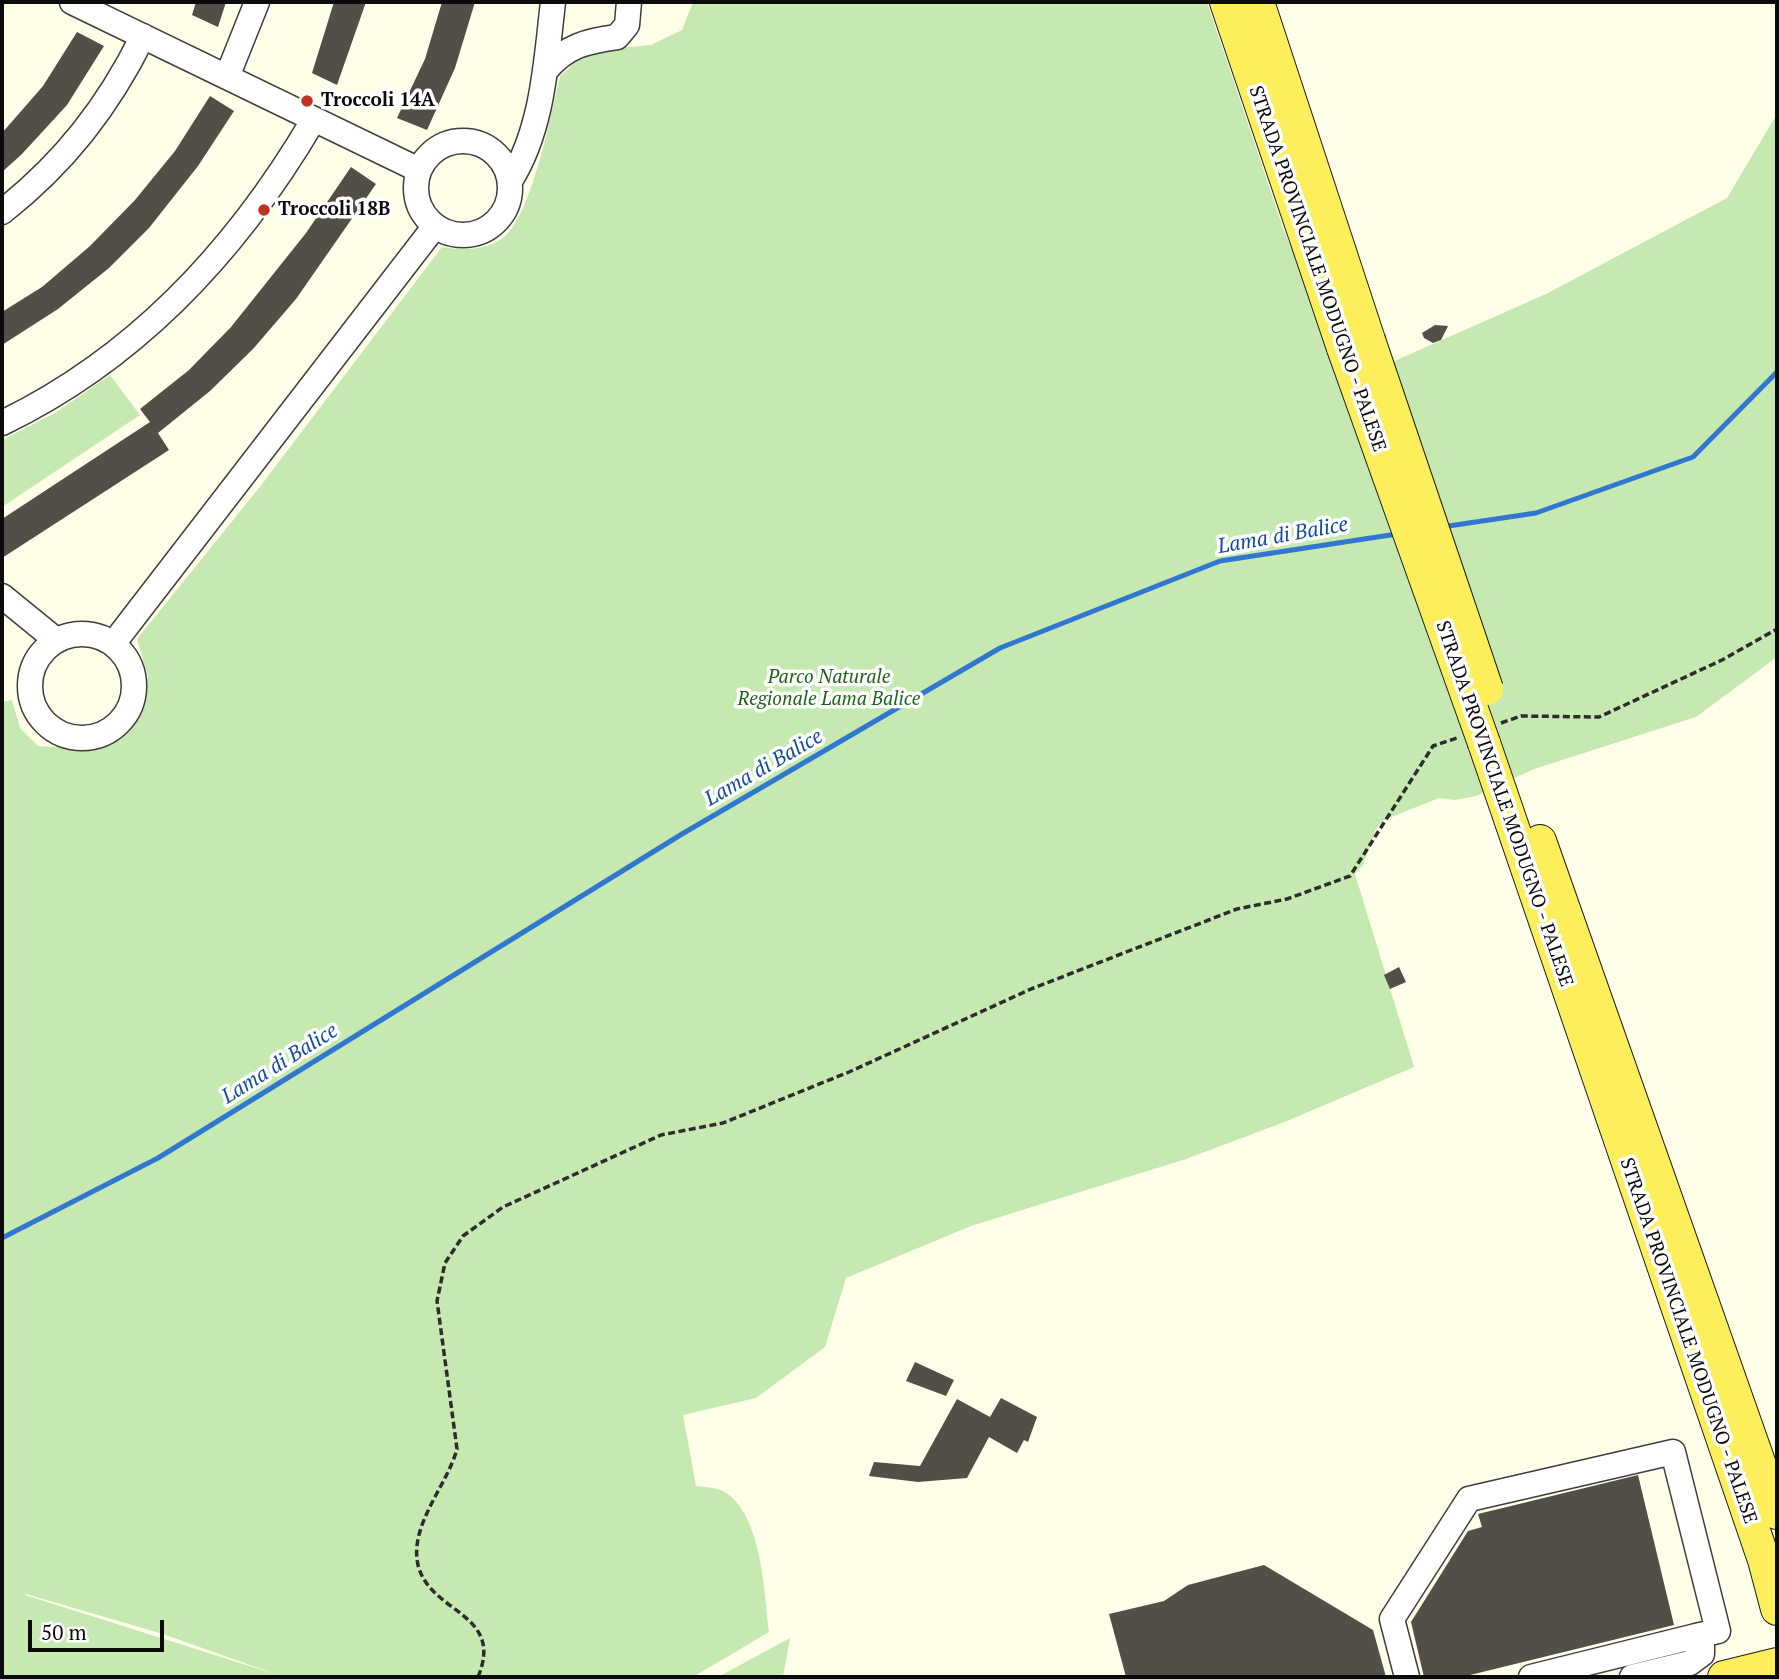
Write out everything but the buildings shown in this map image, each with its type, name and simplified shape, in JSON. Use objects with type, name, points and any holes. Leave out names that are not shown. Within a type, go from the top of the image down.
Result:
[{"type":"main road","name":"STRADA PROVINCIALE MODUGNO - PALESE","points":[[1226,2],[1356,344]]},
{"type":"main road","name":"STRADA PROVINCIALE MODUGNO - PALESE","points":[[1258,2],[1356,344],[1485,736],[1755,1534],[1777,1609]]},
{"type":"main road","name":"STRADA PROVINCIALE MODUGNO - PALESE","points":[[1485,736],[1777,1513]]},
{"type":"main road","points":[[1724,1677],[1777,1664]]},
{"type":"street","points":[[72,2],[419,170]]},
{"type":"street","points":[[226,77],[257,2]]},
{"type":"street","points":[[510,181],[526,155],[546,70],[553,2]]},
{"type":"street","points":[[546,70],[559,55],[585,41],[617,37],[627,25],[629,2]]},
{"type":"street","points":[[2,212],[63,158],[101,112],[143,36]]},
{"type":"street","points":[[2,423],[55,393],[103,360],[191,287],[231,242],[268,193],[314,119]]},
{"type":"street","points":[[472,142],[498,156],[510,181],[510,197],[494,224],[481,232],[466,235],[450,233],[435,226],[419,204],[416,191],[419,170],[432,153],[444,145],[472,142]]},
{"type":"street","points":[[113,644],[435,226]]},
{"type":"street","points":[[2,596],[56,640]]},
{"type":"street","points":[[88,634],[113,644],[128,661],[134,677],[134,695],[128,711],[117,725],[102,734],[85,738],[68,736],[52,729],[39,716],[32,701],[29,683],[33,666],[42,651],[56,640],[88,634]]},
{"type":"street","points":[[1407,1677],[1392,1619],[1469,1499],[1673,1452],[1718,1630],[1531,1677]]},
{"type":"street","points":[[1632,1677],[1690,1663],[1702,1654],[1702,1645],[1696,1636]]},
{"type":"path","points":[[478,1677],[485,1660],[484,1640],[474,1625],[429,1585],[419,1566],[418,1547],[421,1529],[452,1466],[457,1449],[437,1301],[445,1263],[463,1236],[503,1207],[661,1135],[723,1124],[849,1072],[1031,989],[1237,909],[1287,899],[1350,876],[1433,746],[1485,736],[1521,716],[1599,717],[1722,660],[1777,629]]},
{"type":"green space","name":"Parco Naturale Regionale Lama Balice","points":[[693,2],[1207,2],[1283,228],[1347,382],[1546,294],[1727,198],[1777,114],[1777,657],[1696,717],[1534,769],[1476,796],[1455,800],[1439,798],[1384,820],[1376,829],[1363,865],[1355,874],[1414,1067],[1287,1121],[1186,1159],[971,1226],[846,1278],[825,1347],[756,1398],[683,1415],[696,1486],[723,1491],[736,1502],[753,1534],[763,1575],[769,1632],[693,1677],[2,1677],[2,702],[12,700],[20,728],[38,746],[91,749],[130,724],[148,677],[137,639],[259,488],[442,247],[479,248],[500,240],[511,229],[530,190],[560,76],[577,61],[610,49],[651,45],[682,30]],"holes":[[[26,1594],[163,1634],[278,1675],[25,1595]]]},
{"type":"green space","points":[[110,375],[140,415],[2,507],[2,440],[55,413]]},
{"type":"green space","points":[[790,1638],[783,1677],[718,1677]]},
{"type":"waterway","name":"Lama di Balice","points":[[1442,527],[1536,513],[1693,457],[1777,372]]},
{"type":"waterway","name":"Lama di Balice","points":[[2,1238],[158,1158],[682,834],[1000,648],[1220,561],[1397,534]]},
{"type":"place","name":"Troccoli 14A","points":[[307,101]]},
{"type":"place","name":"Troccoli 18B","points":[[264,210]]}]
